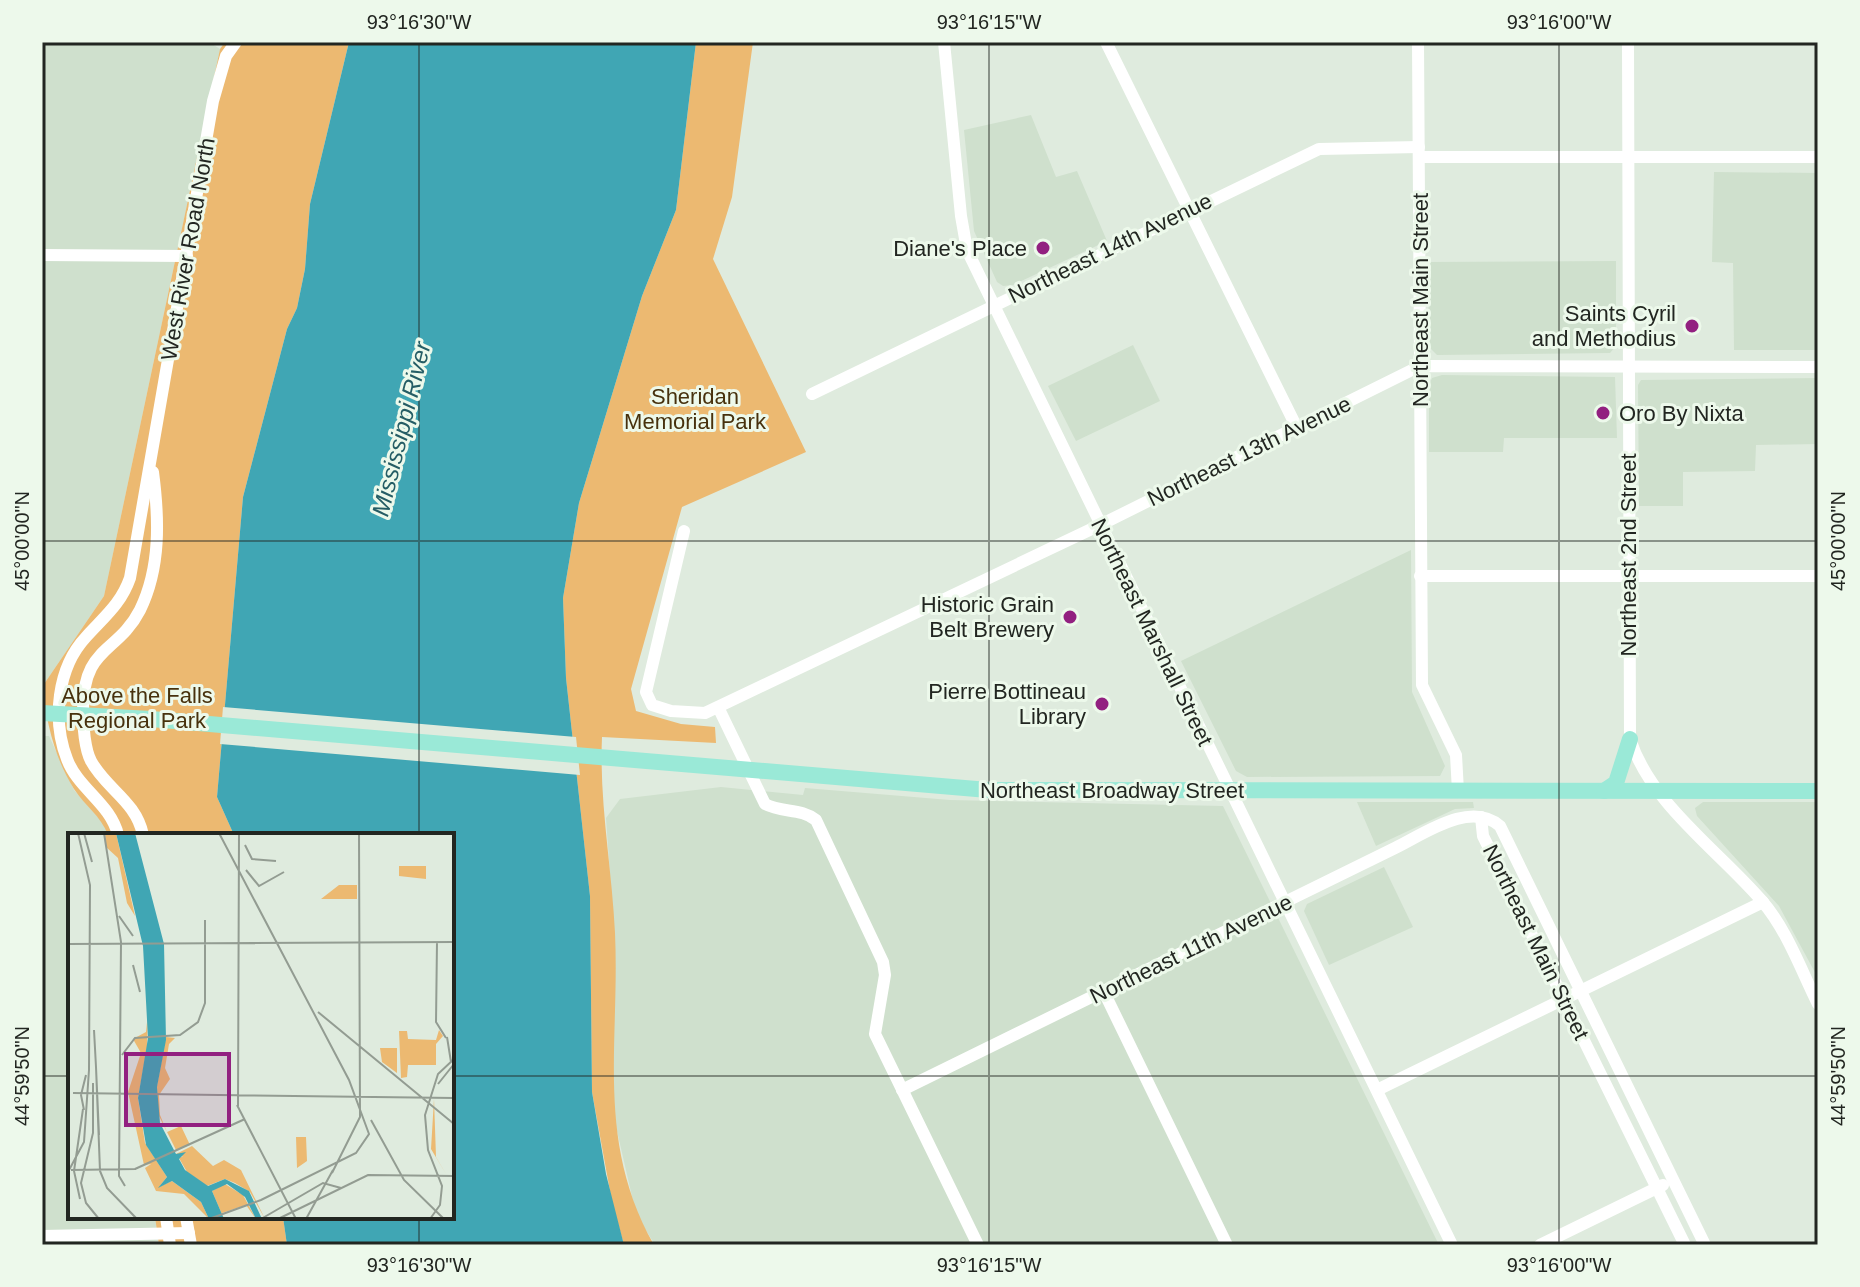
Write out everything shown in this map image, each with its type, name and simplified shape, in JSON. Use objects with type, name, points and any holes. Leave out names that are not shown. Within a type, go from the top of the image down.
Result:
[{"type":"main road","name":"Northeast Broadway Street","points":[[50,713],[988,790],[1818,791]]},
{"type":"main road","points":[[1604,791],[1616,783],[1630,739]]},
{"type":"street","name":"Northeast Marshall Street","points":[[944,42],[963,234],[993,305],[1452,1245]]},
{"type":"street","points":[[1106,42],[1297,428]]},
{"type":"street","name":"Northeast Main Street","points":[[1418,42],[1422,685],[1456,755],[1458,791]]},
{"type":"street","name":"Northeast 2nd Street","points":[[1628,42],[1630,739],[1635,755],[1658,791],[1763,902],[1784,935],[1818,1004]]},
{"type":"street","name":"West River Road North","points":[[118,833],[116,823],[81,785],[66,758],[50,713],[71,655],[123,598],[130,578],[218,79],[234,44]]},
{"type":"street","name":"Northeast 14th Avenue","points":[[812,394],[1189,209],[1319,149],[1818,157]]},
{"type":"street","points":[[42,255],[187,256]]},
{"type":"street","name":"Northeast 13th Avenue","points":[[719,709],[1420,366],[1818,367]]},
{"type":"street","name":"West River Road North","points":[[143,833],[140,821],[127,800],[90,759],[83,714],[88,673],[99,653],[139,613],[150,584],[158,523],[151,455]]},
{"type":"street","points":[[684,531],[646,692],[652,705],[671,711],[705,713],[719,709],[765,804],[777,811],[809,815],[816,820],[883,962],[885,975],[875,1034],[978,1245]]},
{"type":"street","points":[[1420,576],[1818,576]]},
{"type":"street","name":"Northeast Main Street","points":[[1481,817],[1500,826],[1705,1245]]},
{"type":"street","name":"Northeast Main Street","points":[[1481,817],[1483,836],[1685,1245]]},
{"type":"street","name":"Northeast 11th Avenue","points":[[902,1090],[1451,821],[1481,817]]},
{"type":"street","points":[[1377,1090],[1763,902]]},
{"type":"street","points":[[1104,992],[1227,1245]]},
{"type":"street","points":[[1540,1245],[1672,1180]]},
{"type":"street","points":[[166,1219],[169,1239]]},
{"type":"street","points":[[42,1236],[190,1239],[186,1219]]},
{"type":"shaded area","points":[[42,42],[209,42],[220,49],[104,596],[42,687]]},
{"type":"shaded area","points":[[1031,115],[1056,177],[1077,171],[1107,241],[1013,285],[1003,286],[997,282],[974,231],[964,130]]},
{"type":"shaded area","points":[[1714,172],[1818,173],[1818,350],[1734,350],[1733,263],[1712,262]]},
{"type":"shaded area","points":[[1616,261],[1616,346],[1610,353],[1437,355],[1430,348],[1427,262]]},
{"type":"shaded area","points":[[1133,345],[1160,401],[1076,441],[1048,386]]},
{"type":"shaded area","points":[[1442,375],[1615,377],[1617,438],[1504,438],[1503,452],[1429,452],[1429,385],[1432,378]]},
{"type":"shaded area","points":[[1818,378],[1818,444],[1756,445],[1755,471],[1683,472],[1683,506],[1639,506],[1638,385],[1641,380]]},
{"type":"shaded area","points":[[1411,550],[1412,692],[1445,766],[1440,776],[1247,777],[1236,771],[1181,661]]},
{"type":"shaded area","points":[[42,736],[49,736],[74,790],[104,824],[107,833],[68,833],[68,1219],[155,1219],[159,1245],[42,1245]]},
{"type":"shaded area","points":[[721,787],[803,795],[805,788],[950,800],[1223,806],[1439,1245],[655,1245],[636,1214],[612,1109],[615,948],[606,818],[620,799]]},
{"type":"shaded area","points":[[1357,802],[1473,802],[1474,808],[1455,809],[1376,846]]},
{"type":"shaded area","points":[[1703,802],[1818,802],[1818,978],[1779,906],[1697,816],[1695,808]]},
{"type":"shaded area","points":[[1384,867],[1413,927],[1329,965],[1304,911],[1307,904]]},
{"type":"green space","name":"Above the Falls Regional Park","points":[[225,42],[349,42],[310,204],[305,269],[297,308],[287,329],[243,497],[217,797],[233,833],[107,833],[74,789],[61,765],[49,727],[42,687],[104,596],[220,49]]},
{"type":"green space","name":"Sheridan Memorial Park","points":[[696,42],[753,42],[732,197],[713,259],[806,452],[682,507],[631,689],[636,711],[681,724],[715,727],[716,743],[602,737],[602,786],[615,933],[614,1092],[617,1130],[624,1168],[636,1206],[654,1245],[624,1245],[612,1202],[592,1092],[590,896],[566,678],[563,598],[579,503],[642,296],[676,210]]},
{"type":"green space","points":[[155,1219],[283,1219],[287,1245],[159,1245]]},
{"type":"water","name":"Mississippi River","points":[[349,42],[696,42],[676,210],[642,296],[579,503],[563,598],[566,678],[590,896],[592,1092],[606,1174],[624,1245],[287,1245],[283,1219],[454,1219],[454,833],[233,833],[217,797],[243,497],[287,329],[297,308],[305,269],[310,204]]},
{"type":"pier","points":[[223,707],[576,737],[580,775],[220,744]]},
{"type":"place","name":"Diane's Place","points":[[1043,248]]},
{"type":"place","name":"Saints Cyril and Methodius","points":[[1692,326]]},
{"type":"place","name":"Oro By Nixta","points":[[1603,413]]},
{"type":"place","name":"Historic Grain Belt Brewery","points":[[1070,617]]},
{"type":"place","name":"Pierre Bottineau Library","points":[[1102,704]]}]
